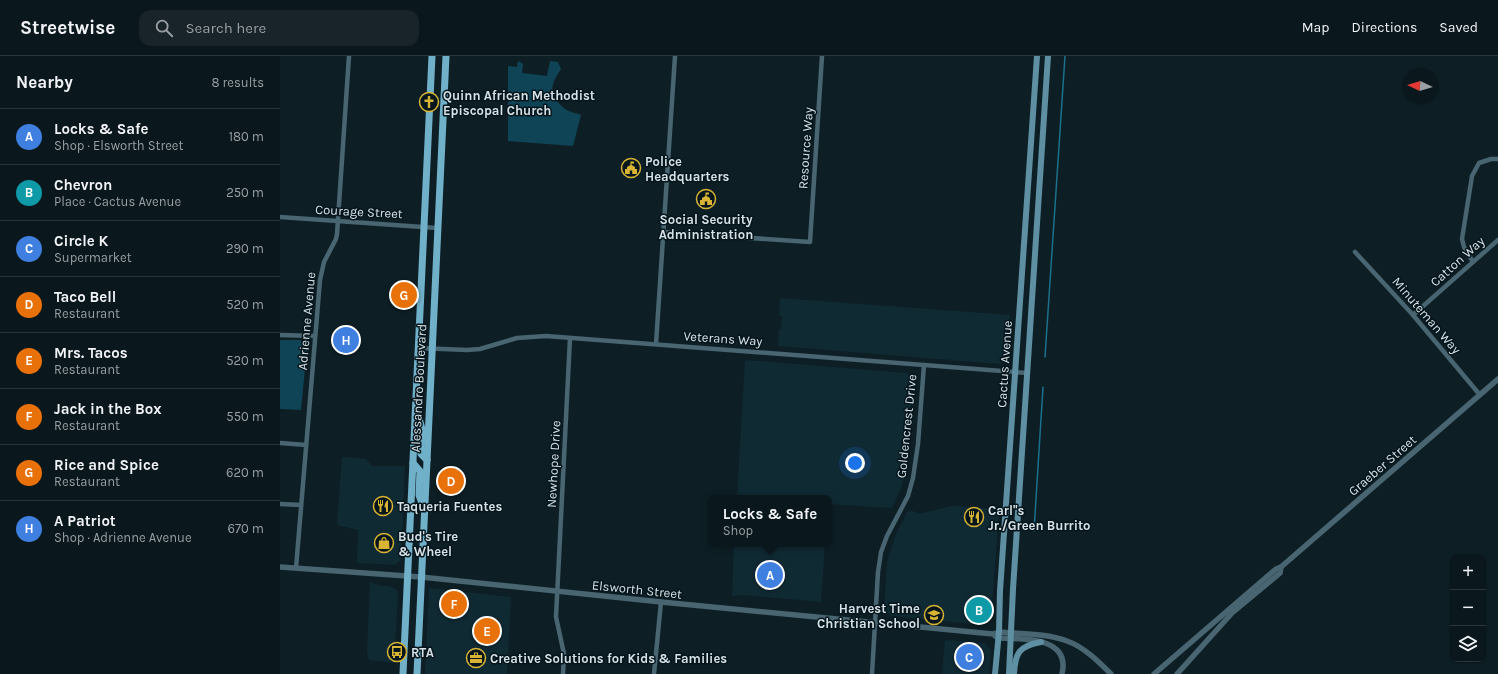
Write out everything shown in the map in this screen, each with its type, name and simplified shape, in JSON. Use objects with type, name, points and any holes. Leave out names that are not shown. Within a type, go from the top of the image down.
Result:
[{"type":"main road","name":"Alessandro Boulevard","points":[[403,674],[432,56]]},
{"type":"main road","name":"Alessandro Boulevard","points":[[417,674],[446,56]]},
{"type":"main road","name":"Cactus Avenue","points":[[995,674],[1037,56]]},
{"type":"main road","name":"Cactus Avenue","points":[[1009,674],[1013,589],[1048,56]]},
{"type":"main road","points":[[415,407],[422,429],[421,454],[427,460]]},
{"type":"main road","points":[[413,463],[420,471],[419,495],[424,510]]},
{"type":"main road","points":[[1014,674],[1015,660],[1020,652],[1029,644],[1041,642]]},
{"type":"street","name":"Adrienne Avenue","points":[[296,568],[321,270],[327,254],[336,239],[350,56]]},
{"type":"street","points":[[656,344],[675,56]]},
{"type":"street","name":"Resource Way","points":[[663,232],[810,242],[822,56]]},
{"type":"street","points":[[1473,262],[1464,247],[1462,238],[1472,176],[1479,164],[1491,159],[1498,160]]},
{"type":"street","name":"Courage Street","points":[[280,217],[438,228]]},
{"type":"street","name":"Catton Way","points":[[1413,315],[1498,240]]},
{"type":"street","name":"Minuteman Way","points":[[1355,252],[1413,315],[1480,395]]},
{"type":"street","points":[[280,335],[315,336]]},
{"type":"street","name":"Veterans Way","points":[[418,348],[467,350],[480,349],[529,336],[656,344],[1027,373]]},
{"type":"street","name":"Newhope Drive","points":[[564,674],[564,654],[556,617],[570,338]]},
{"type":"street","name":"Goldencrest Drive","points":[[872,674],[881,552],[890,529],[908,496],[913,478],[918,444],[924,365]]},
{"type":"street","name":"Graeber Street","points":[[1154,674],[1276,569],[1281,567],[1498,379]]},
{"type":"street","points":[[280,443],[306,445]]},
{"type":"street","points":[[280,504],[301,505]]},
{"type":"street","name":"Elsworth Street","points":[[280,567],[421,577],[1011,636]]},
{"type":"street","name":"Graeber Street","points":[[1176,674],[1232,613],[1280,573],[1281,567]]},
{"type":"street","points":[[654,674],[661,602]]},
{"type":"street","points":[[1011,636],[1048,643],[1055,648],[1063,660],[1067,674]]},
{"type":"street","points":[[1011,636],[1049,636],[1066,641],[1088,652],[1111,674]]},
{"type":"street","points":[[1062,674],[1064,663]]},
{"type":"shaded area","points":[[518,61],[523,64],[522,73],[547,76],[550,61],[558,62],[561,69],[556,77],[552,89],[554,97],[565,109],[581,115],[573,146],[508,141],[508,66],[517,67]]},
{"type":"shaded area","points":[[780,298],[1010,315],[1007,355],[1000,364],[778,346],[782,316],[779,316]]},
{"type":"shaded area","points":[[280,340],[301,340],[301,343],[306,346],[307,349],[301,410],[280,409]]},
{"type":"shaded area","points":[[745,360],[907,373],[911,376],[913,381],[905,475],[892,508],[832,504],[832,495],[737,495]]},
{"type":"shaded area","points":[[342,457],[366,459],[372,466],[405,466],[401,560],[395,565],[357,563],[358,530],[337,525]]},
{"type":"shaded area","points":[[951,506],[997,509],[999,511],[991,618],[983,625],[891,616],[884,609],[887,562],[896,534],[907,512],[912,511],[923,513]]},
{"type":"shaded area","points":[[734,547],[825,547],[821,602],[743,595],[732,596]]},
{"type":"shaded area","points":[[370,582],[381,586],[389,586],[397,590],[398,596],[394,663],[369,660],[367,651]]},
{"type":"shaded area","points":[[429,588],[511,597],[507,674],[425,674]]},
{"type":"shaded area","points":[[945,640],[985,643],[991,651],[989,674],[942,674]]},
{"type":"waterway","points":[[1045,357],[1065,56]]},
{"type":"waterway","points":[[1034,531],[1043,387]]},
{"type":"place","name":"Quinn African Methodist Episcopal Church","points":[[429,102]]},
{"type":"place","name":"Police Headquarters","points":[[631,168]]},
{"type":"place","name":"Social Security Administration","points":[[706,199]]},
{"type":"place","name":"Rice and Spice","points":[[404,295]]},
{"type":"place","name":"A Patriot","points":[[346,340]]},
{"type":"place","name":"Taco Bell","points":[[451,481]]},
{"type":"place","name":"Taqueria Fuentes","points":[[383,506]]},
{"type":"place","name":"Carl''s Jr./Green Burrito","points":[[974,517]]},
{"type":"place","name":"Bud's Tire & Wheel","points":[[384,543]]},
{"type":"place","name":"Locks & Safe","points":[[770,575]]},
{"type":"place","name":"Jack in the Box","points":[[454,604]]},
{"type":"place","name":"Chevron","points":[[979,610]]},
{"type":"place","name":"Harvest Time Christian School","points":[[934,615]]},
{"type":"place","name":"Mrs. Tacos","points":[[487,631]]},
{"type":"place","name":"RTA","points":[[397,652]]},
{"type":"place","name":"Circle K","points":[[969,657]]},
{"type":"place","name":"Creative Solutions for Kids & Families","points":[[476,658]]}]
